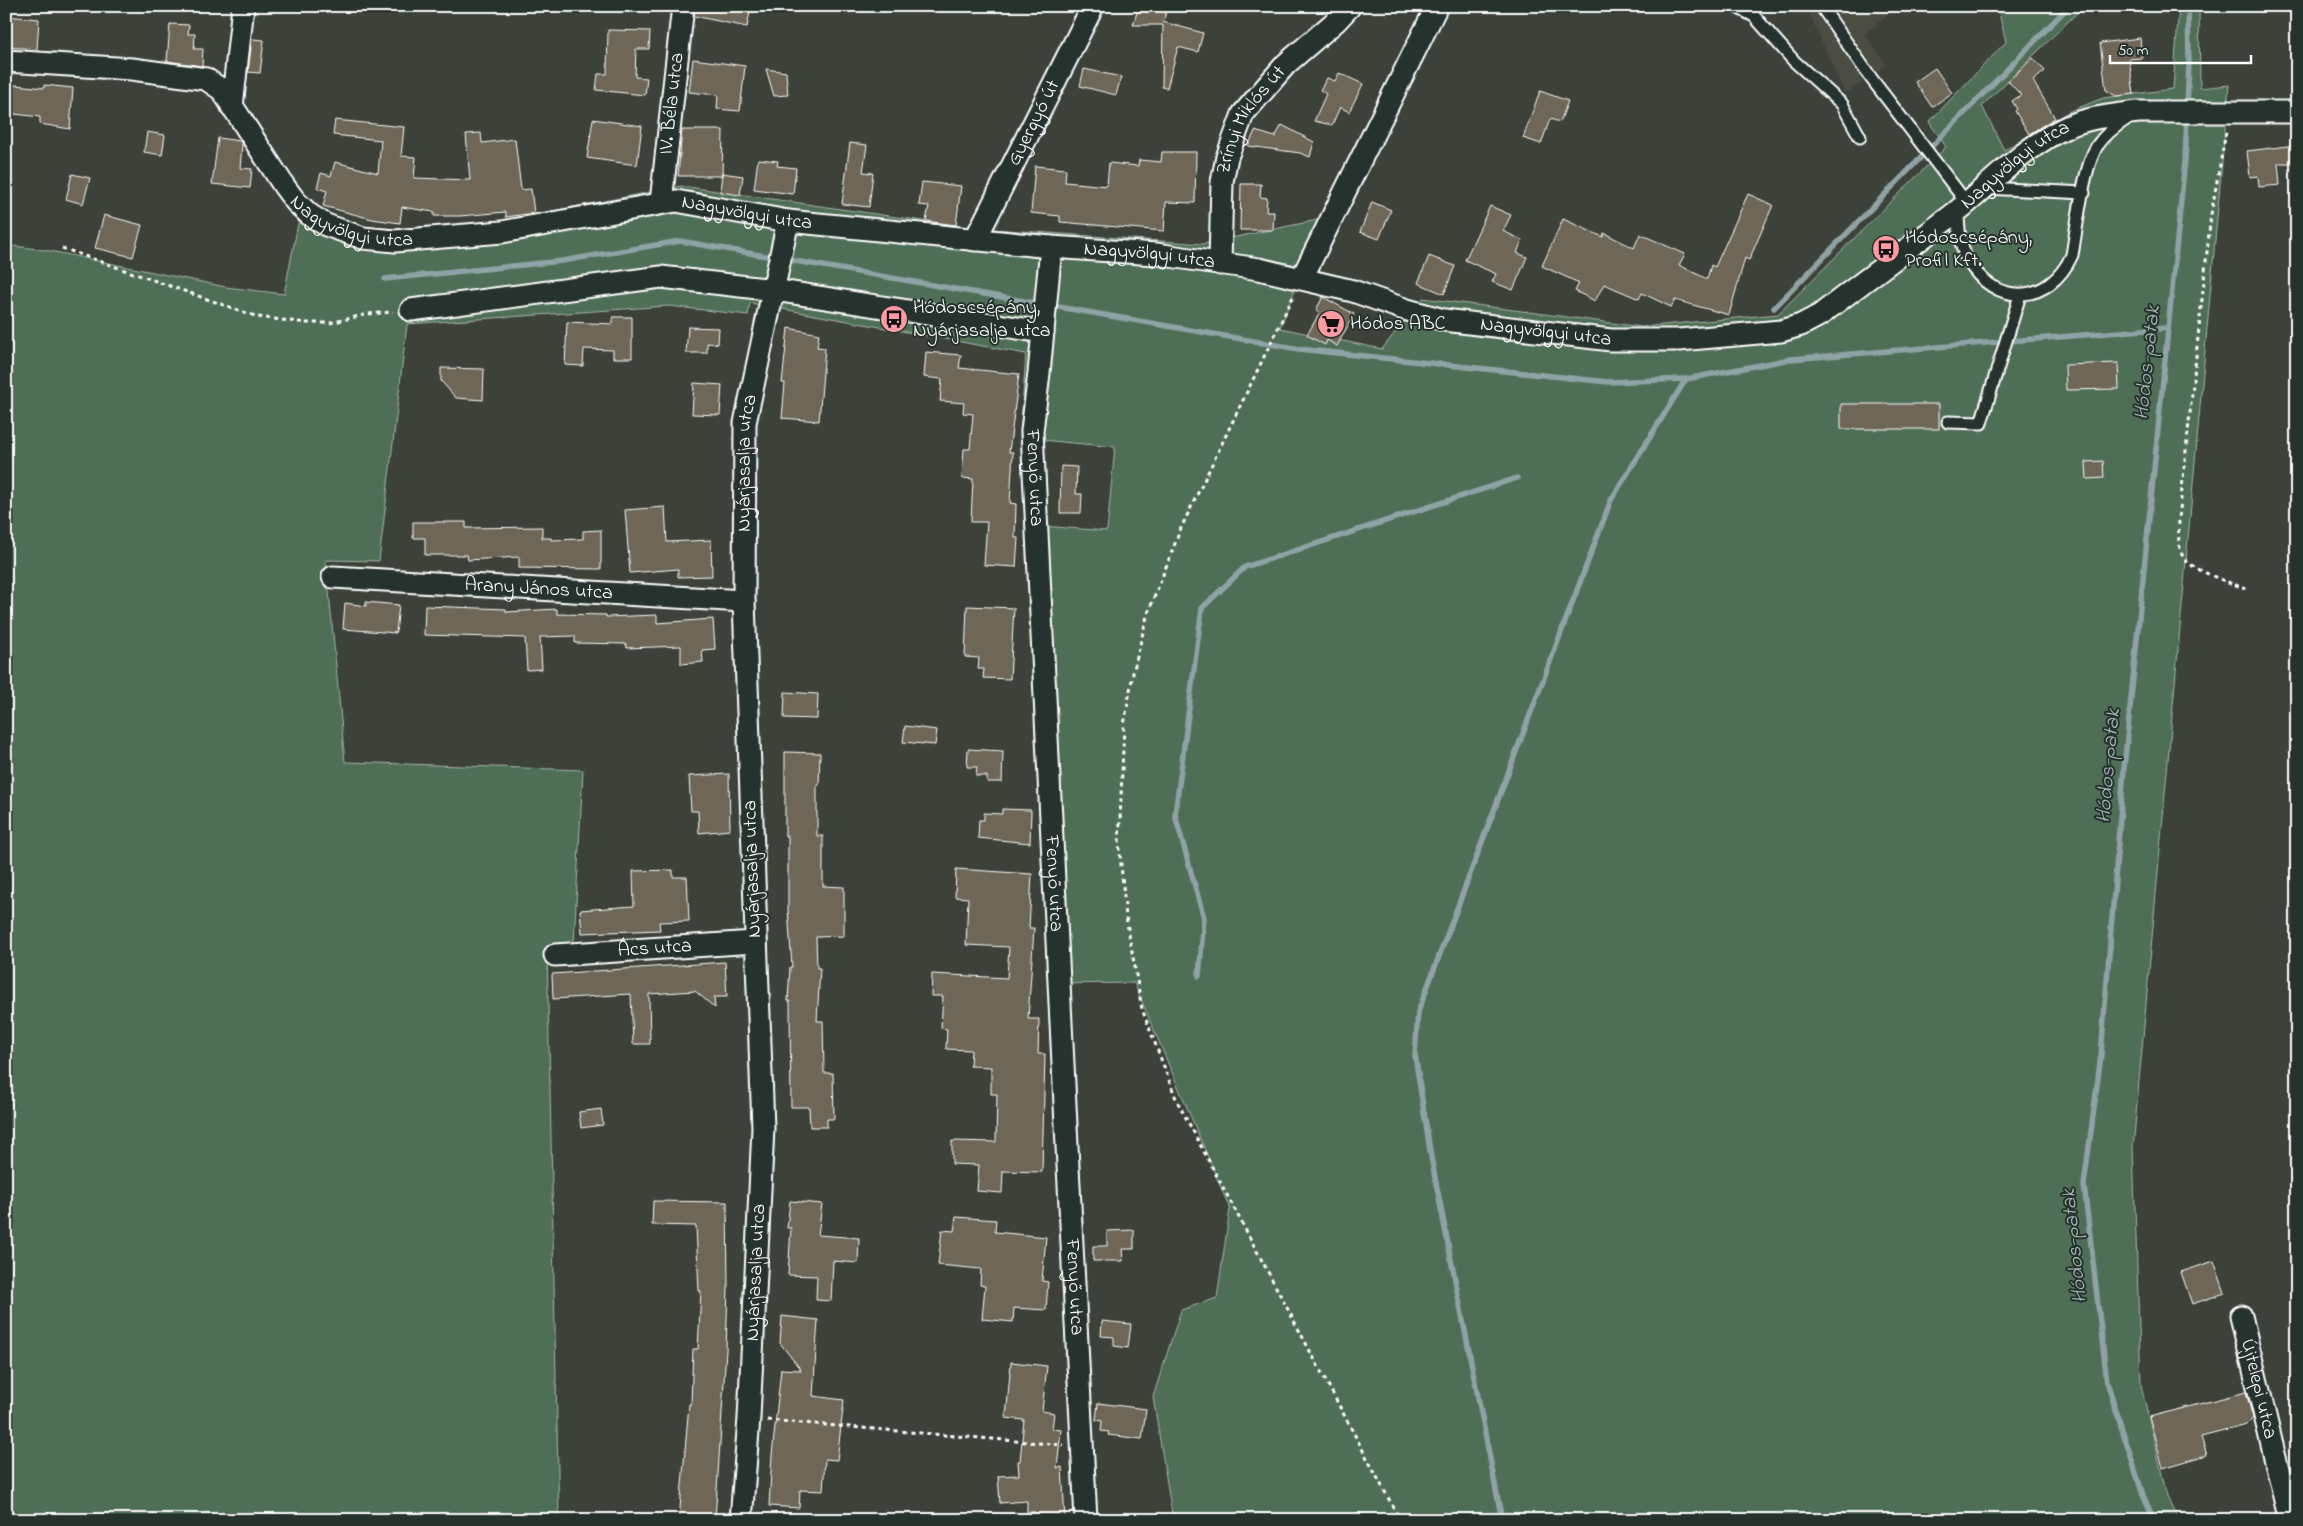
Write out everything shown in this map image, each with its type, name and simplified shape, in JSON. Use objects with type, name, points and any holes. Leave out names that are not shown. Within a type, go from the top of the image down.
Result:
[{"type":"street","points":[[232,107],[244,6]]},
{"type":"street","name":"IV. Béla utca","points":[[661,202],[683,6]]},
{"type":"street","name":"Gyergyó út","points":[[975,240],[1093,6]]},
{"type":"street","name":"Zrínyi Miklós út","points":[[1220,264],[1222,182],[1227,157],[1244,114],[1286,64],[1336,22],[1350,6]]},
{"type":"street","points":[[1302,278],[1437,6]]},
{"type":"street","name":"Nagyvölgyi utca","points":[[6,61],[132,69],[206,79],[222,90],[296,202],[310,215],[326,225],[363,238],[395,241],[502,232],[661,202],[676,201],[788,221],[1050,247],[1156,254],[1302,278],[1353,291],[1444,320],[1497,328],[1611,340],[1679,340],[1781,331],[1801,325],[1820,315],[2035,148],[2068,126],[2097,118],[2138,112],[2297,112]]},
{"type":"street","name":"Nyárjasalja utca","points":[[741,1520],[749,1418],[763,1128],[744,601],[745,423],[788,221]]},
{"type":"street","name":"Fenyő utca","points":[[1050,247],[1032,431],[1048,814],[1076,1297],[1086,1520]]},
{"type":"street","points":[[411,310],[661,277],[774,290],[1045,313]]},
{"type":"street","name":"Arany János utca","points":[[334,577],[744,601]]},
{"type":"street","name":"Ács utca","points":[[555,955],[756,942]]},
{"type":"street","name":"Újtelepi utca","points":[[2241,1316],[2290,1520]]},
{"type":"lane","points":[[1735,6],[1754,16],[1794,61],[1842,104],[1860,136]]},
{"type":"lane","points":[[1821,6],[1871,78],[1936,162],[1962,206],[1961,243],[1972,267],[1993,286],[2007,292],[2020,295],[2046,288],[2066,268],[2072,255],[2090,165],[2097,146],[2118,124],[2138,112]]},
{"type":"lane","points":[[1984,188],[2084,192]]},
{"type":"lane","points":[[1948,422],[1981,423],[2020,295]]},
{"type":"path","points":[[2219,112],[2211,214],[2181,498],[2179,536],[2184,559],[2193,566],[2249,590]]},
{"type":"path","points":[[62,248],[258,317],[307,323],[330,323],[368,314],[411,310]]},
{"type":"path","points":[[1302,278],[1181,528],[1144,626],[1133,672],[1124,725],[1119,844],[1126,917],[1142,1009],[1177,1101],[1400,1520]]},
{"type":"path","points":[[749,1418],[1082,1447]]},
{"type":"shaded area","points":[[1806,6],[1906,6],[1894,10],[1865,34],[1886,65],[1845,94]]},
{"type":"shaded area","points":[[1961,6],[2017,6],[1999,13]]},
{"type":"green space","points":[[2017,6],[2084,6],[1982,106],[2004,150],[2068,112],[2103,98],[2173,89],[2179,6],[2199,6],[2200,88],[2229,85],[2133,1148],[2141,1385],[2167,1496],[2179,1520],[1173,1520],[1153,1397],[1181,1310],[1217,1298],[1230,1209],[1134,983],[1049,984],[1029,525],[1107,531],[1115,447],[1020,438],[1026,354],[750,303],[748,315],[668,306],[407,324],[379,561],[326,560],[345,762],[583,770],[574,942],[547,947],[559,1520],[6,1520],[6,1437],[11,1433],[10,1402],[6,1395],[6,245],[45,250],[226,287],[284,294],[303,199],[346,223],[379,229],[485,224],[682,186],[965,227],[1203,244],[1322,219],[1280,328],[1382,349],[1423,298],[1642,327],[1778,314],[1946,147],[1929,122],[2006,42],[1999,13]]},
{"type":"building","points":[[695,6],[723,6],[750,12],[747,27],[694,16]]},
{"type":"building","points":[[1139,6],[1168,6],[1163,22],[1203,33],[1198,52],[1178,47],[1167,88],[1162,87],[1163,25],[1133,25]]},
{"type":"building","points":[[6,16],[39,19],[37,49],[6,47]]},
{"type":"building","points":[[170,24],[189,25],[188,34],[195,34],[194,49],[203,49],[202,66],[167,61]]},
{"type":"building","points":[[608,30],[650,31],[649,49],[636,49],[635,77],[647,78],[645,95],[596,90],[598,74],[607,74]]},
{"type":"building","points":[[2140,38],[2142,58],[2129,59],[2134,94],[2116,96],[2106,90],[2100,43]]},
{"type":"building","points":[[252,39],[264,40],[260,73],[248,72]]},
{"type":"building","points":[[2033,58],[2045,71],[2033,81],[2055,118],[2029,134],[2015,111],[2017,109],[2012,101],[2021,95],[2008,81]]},
{"type":"building","points":[[693,59],[745,66],[740,111],[717,109],[718,95],[689,92]]},
{"type":"building","points":[[1935,68],[1952,93],[1932,107],[1915,82]]},
{"type":"building","points":[[766,69],[786,72],[788,95],[774,96]]},
{"type":"building","points":[[1084,69],[1121,77],[1116,95],[1080,86]]},
{"type":"building","points":[[1339,73],[1363,84],[1349,112],[1340,107],[1332,125],[1314,121],[1326,94],[1320,90],[1327,78],[1335,81]]},
{"type":"building","points":[[6,84],[44,88],[44,85],[73,88],[70,129],[40,124],[40,117],[6,113]]},
{"type":"building","points":[[1540,91],[1568,101],[1560,122],[1550,119],[1541,144],[1523,138]]},
{"type":"building","points":[[593,119],[642,126],[637,165],[587,158]]},
{"type":"building","points":[[335,120],[404,127],[401,156],[416,157],[414,178],[470,180],[466,134],[481,133],[482,143],[515,139],[521,190],[531,189],[534,213],[506,217],[506,212],[434,216],[434,212],[402,207],[400,223],[372,219],[323,206],[327,191],[317,188],[321,173],[331,176],[335,162],[378,173],[381,140],[333,135]]},
{"type":"building","points":[[1282,125],[1314,142],[1310,157],[1300,153],[1248,146],[1255,131],[1275,137]]},
{"type":"building","points":[[682,130],[723,130],[722,176],[678,176]]},
{"type":"building","points":[[147,132],[165,135],[162,155],[144,152]]},
{"type":"building","points":[[218,138],[240,141],[242,145],[240,168],[252,169],[250,188],[212,184]]},
{"type":"building","points":[[850,143],[867,145],[863,172],[873,173],[869,207],[842,204]]},
{"type":"building","points":[[2297,145],[2297,163],[2278,163],[2280,185],[2259,187],[2258,176],[2250,177],[2247,151]]},
{"type":"building","points":[[1162,152],[1196,152],[1195,203],[1166,202],[1164,231],[1060,222],[1060,216],[1031,213],[1035,166],[1066,169],[1065,182],[1107,186],[1109,163],[1138,166],[1139,160],[1161,162]]},
{"type":"building","points":[[758,159],[778,161],[777,166],[796,168],[793,194],[754,189]]},
{"type":"building","points":[[722,173],[743,176],[740,195],[720,192]]},
{"type":"building","points":[[72,174],[90,178],[83,204],[66,199]]},
{"type":"building","points":[[922,182],[961,186],[956,225],[926,221],[929,206],[919,205]]},
{"type":"building","points":[[1241,184],[1261,184],[1260,197],[1267,198],[1266,212],[1274,212],[1273,230],[1240,230]]},
{"type":"building","points":[[1748,194],[1773,205],[1749,260],[1745,258],[1729,315],[1675,300],[1671,307],[1642,293],[1639,299],[1604,284],[1595,301],[1575,291],[1579,283],[1542,266],[1563,219],[1603,237],[1604,233],[1634,248],[1640,234],[1685,254],[1679,265],[1707,279],[1711,265],[1715,267]]},
{"type":"building","points":[[1372,202],[1391,210],[1379,239],[1360,232]]},
{"type":"building","points":[[1490,206],[1511,215],[1503,231],[1522,240],[1517,253],[1527,257],[1513,290],[1492,282],[1496,274],[1465,260]]},
{"type":"building","points":[[104,215],[142,225],[133,257],[95,248]]},
{"type":"building","points":[[1429,256],[1455,266],[1444,294],[1418,283]]},
{"type":"building","name":"Hódos ABC","points":[[1323,297],[1354,314],[1337,346],[1327,340],[1325,345],[1307,335],[1320,312],[1316,310]]},
{"type":"building","points":[[613,317],[632,317],[632,358],[613,358],[613,350],[584,349],[583,366],[565,365],[567,322],[613,324]]},
{"type":"building","points":[[688,327],[719,328],[718,344],[707,343],[707,353],[686,353]]},
{"type":"building","points":[[788,328],[819,334],[817,347],[825,348],[819,421],[782,418],[785,383],[782,383]]},
{"type":"building","points":[[926,352],[961,355],[959,368],[1019,374],[1009,452],[1013,452],[1010,503],[1016,504],[1015,538],[1018,538],[1016,567],[984,565],[987,522],[971,522],[973,479],[962,478],[964,449],[970,449],[973,414],[963,413],[964,403],[940,401],[942,379],[924,377]]},
{"type":"building","points":[[2118,363],[2119,389],[2066,390],[2065,365]]},
{"type":"building","points":[[441,368],[484,369],[483,400],[456,398],[441,381]]},
{"type":"building","points":[[694,383],[722,385],[720,415],[692,414]]},
{"type":"building","points":[[1841,404],[1939,404],[1939,429],[1841,429]]},
{"type":"building","points":[[2103,461],[2104,478],[2087,479],[2086,462]]},
{"type":"building","points":[[1061,466],[1077,467],[1076,494],[1082,494],[1081,513],[1060,513]]},
{"type":"building","points":[[665,507],[667,542],[711,540],[712,576],[678,577],[678,569],[630,573],[625,510]]},
{"type":"building","points":[[413,522],[466,522],[466,528],[542,527],[542,538],[551,538],[551,540],[583,539],[583,531],[601,530],[601,569],[519,568],[519,557],[468,560],[467,555],[425,555],[425,538],[413,538]]},
{"type":"building","points":[[366,602],[399,605],[396,633],[343,629],[345,603],[366,606]]},
{"type":"building","points":[[425,606],[506,609],[506,612],[557,609],[557,614],[606,615],[606,617],[657,615],[657,623],[713,619],[715,649],[702,650],[703,662],[681,664],[681,646],[627,648],[626,644],[575,643],[575,636],[540,637],[542,669],[527,670],[525,638],[424,635]]},
{"type":"building","points":[[967,606],[1014,608],[1010,679],[983,678],[984,669],[978,669],[979,658],[965,657]]},
{"type":"building","points":[[785,692],[818,694],[817,719],[784,718]]},
{"type":"building","points":[[905,726],[937,730],[935,745],[903,742]]},
{"type":"building","points":[[968,749],[1003,751],[1002,782],[987,782],[987,776],[976,776],[977,767],[967,767]]},
{"type":"building","points":[[785,752],[820,753],[819,785],[817,785],[817,836],[823,836],[823,886],[844,887],[844,936],[816,937],[817,968],[820,968],[817,1021],[823,1021],[824,1073],[833,1073],[834,1119],[827,1119],[827,1127],[810,1127],[809,1107],[791,1107],[790,1001],[788,1001],[790,967],[792,967],[788,909],[788,836],[785,836]]},
{"type":"building","points":[[729,774],[730,830],[699,833],[698,811],[691,811],[689,776]]},
{"type":"building","points":[[1002,809],[1031,810],[1030,843],[978,838],[979,820],[984,820],[984,813],[1002,814]]},
{"type":"building","points":[[956,869],[1032,874],[1029,928],[1034,928],[1028,1019],[1039,1019],[1038,1054],[1045,1054],[1042,1172],[1003,1171],[1002,1193],[977,1191],[979,1165],[952,1164],[952,1141],[996,1142],[997,1094],[991,1094],[991,1067],[970,1066],[971,1050],[946,1049],[947,1029],[941,1028],[943,996],[931,996],[932,974],[1007,978],[1009,947],[966,945],[968,898],[955,897]]},
{"type":"building","points":[[673,870],[673,877],[687,877],[689,921],[659,922],[660,930],[582,933],[580,910],[634,906],[633,871]]},
{"type":"building","points":[[725,962],[727,997],[714,997],[715,1008],[695,991],[649,994],[650,1044],[633,1044],[631,994],[553,999],[552,974]]},
{"type":"building","points":[[601,1109],[603,1125],[581,1128],[579,1112]]},
{"type":"building","points":[[653,1201],[727,1202],[728,1288],[726,1350],[715,1520],[679,1520],[689,1404],[691,1404],[693,1349],[698,1349],[701,1291],[699,1291],[696,1226],[652,1225]]},
{"type":"building","points":[[790,1201],[822,1204],[818,1235],[859,1238],[858,1263],[833,1261],[831,1301],[816,1300],[817,1276],[788,1275],[791,1228],[787,1228]]},
{"type":"building","points":[[956,1217],[996,1220],[995,1232],[1046,1237],[1042,1281],[1048,1282],[1046,1310],[1014,1308],[1013,1322],[982,1319],[985,1286],[980,1285],[981,1269],[938,1265],[942,1230],[954,1231]]},
{"type":"building","points":[[1134,1230],[1134,1249],[1122,1249],[1123,1261],[1093,1261],[1093,1246],[1107,1246],[1107,1231]]},
{"type":"building","points":[[2214,1261],[2225,1293],[2192,1304],[2181,1272]]},
{"type":"building","points":[[782,1316],[818,1320],[813,1396],[844,1400],[837,1460],[825,1459],[823,1491],[800,1490],[799,1508],[769,1506],[781,1369],[801,1370],[780,1343]]},
{"type":"building","points":[[1102,1321],[1131,1324],[1128,1348],[1114,1346],[1114,1337],[1101,1336]]},
{"type":"building","points":[[1011,1362],[1047,1366],[1042,1411],[1054,1413],[1052,1429],[1061,1430],[1057,1468],[1062,1467],[1065,1520],[1035,1520],[1035,1512],[1027,1512],[1027,1501],[1000,1503],[998,1476],[1019,1475],[1018,1461],[1020,1461],[1024,1420],[1006,1418]]},
{"type":"building","points":[[2246,1392],[2253,1418],[2247,1425],[2201,1437],[2207,1455],[2163,1468],[2149,1417]]},
{"type":"building","points":[[1098,1403],[1146,1409],[1142,1439],[1108,1435],[1109,1432],[1101,1431],[1102,1421],[1096,1420]]},
{"type":"waterway","points":[[1774,308],[2069,6]]},
{"type":"waterway","name":"Hódos-patak","points":[[2187,107],[2189,65],[2188,6]]},
{"type":"waterway","name":"Hódos-patak","points":[[2154,1520],[2143,1495],[2107,1382],[2084,1185],[2101,1055],[2124,768],[2185,160],[2187,117]]},
{"type":"waterway","points":[[385,279],[562,261],[680,241],[1299,349],[1608,382],[1686,379],[1791,359],[2168,328]]},
{"type":"waterway","points":[[1502,1520],[1431,1157],[1415,1055],[1418,1012],[1611,500],[1686,379]]},
{"type":"waterway","points":[[1199,976],[1204,918],[1175,815],[1202,608],[1245,567],[1517,478]]},
{"type":"place","name":"Hódoscsépány, Profil Kft.","points":[[1886,249]]},
{"type":"place","name":"Hódoscsépány, Nyárjasalja utca","points":[[894,319]]},
{"type":"place","name":"Hódos ABC","points":[[1331,324]]}]
